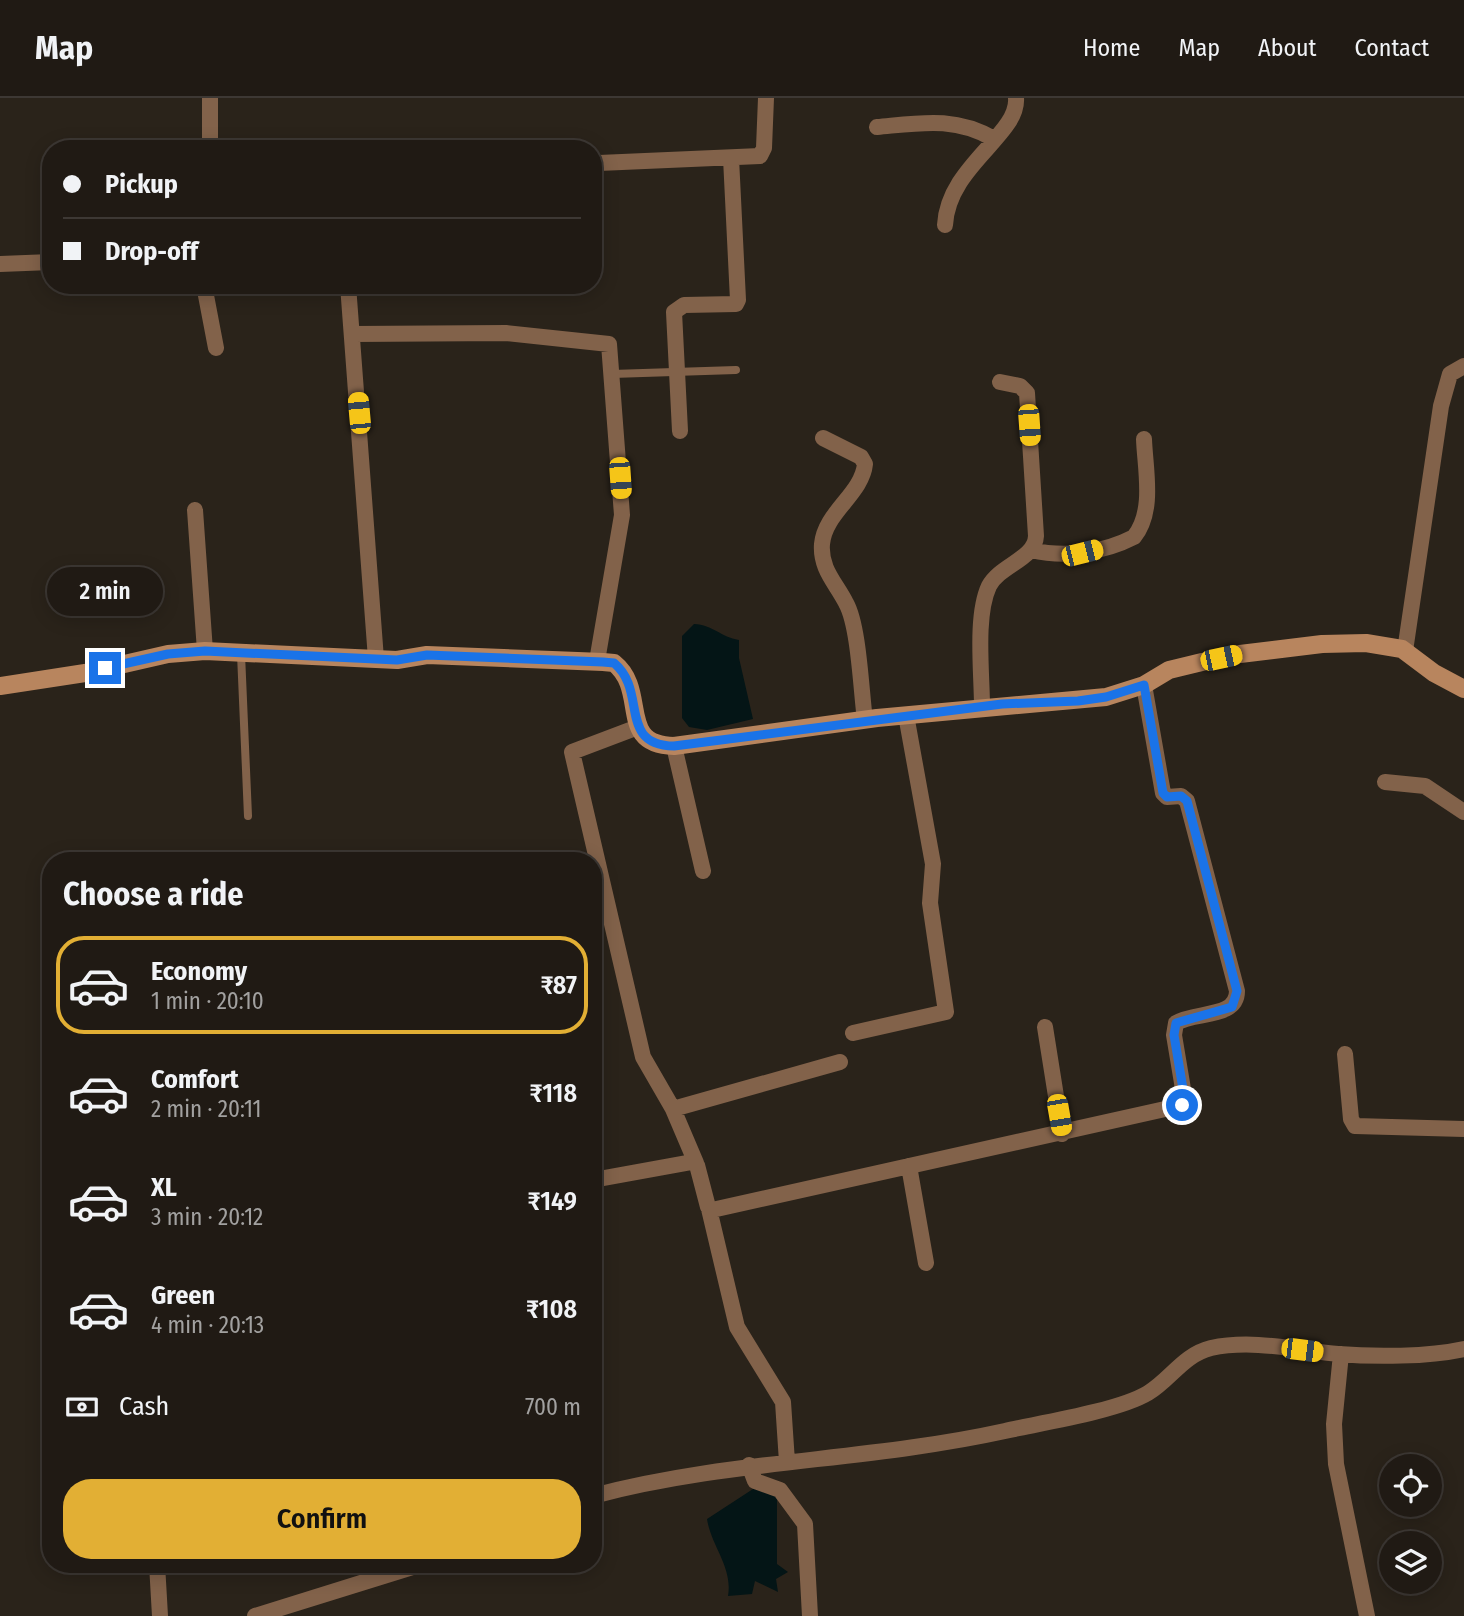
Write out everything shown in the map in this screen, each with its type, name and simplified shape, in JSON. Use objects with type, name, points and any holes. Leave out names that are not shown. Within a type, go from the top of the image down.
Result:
[{"type":"main road","points":[[0,686],[85,673],[168,654],[205,651],[376,659],[427,655],[614,663],[627,679],[638,726],[652,744],[674,746],[906,715],[1106,697],[1144,685],[1169,670],[1240,654],[1284,648],[1366,643],[1405,651],[1434,673],[1464,689]]},
{"type":"street","points":[[210,98],[210,140]]},
{"type":"street","points":[[602,163],[757,157],[764,153],[766,98]]},
{"type":"street","points":[[946,225],[948,205],[960,180],[1011,121],[1016,98]]},
{"type":"street","points":[[877,127],[951,122],[979,130],[994,139]]},
{"type":"street","points":[[680,431],[674,312],[684,305],[736,304],[738,300],[731,158]]},
{"type":"street","points":[[0,264],[42,262]]},
{"type":"street","points":[[206,294],[216,348]]},
{"type":"street","points":[[349,294],[376,659]]},
{"type":"street","points":[[353,334],[506,333],[527,338],[602,341],[611,347],[622,515],[597,662]]},
{"type":"street","points":[[1405,651],[1441,405],[1450,374],[1464,366]]},
{"type":"street","points":[[982,707],[982,626],[988,588],[996,575],[1031,550],[1036,536],[1028,397],[1025,388],[1000,382]]},
{"type":"street","points":[[823,438],[861,457],[865,464],[859,480],[831,519],[822,547],[828,576],[850,613],[865,720]]},
{"type":"street","points":[[1031,550],[1047,554],[1082,553],[1134,537],[1143,523],[1146,507],[1143,439]]},
{"type":"street","points":[[195,510],[205,651]]},
{"type":"street","points":[[709,1209],[1062,1134],[1182,1105],[1185,1101],[1174,1035],[1176,1023],[1229,1009],[1236,1001],[1235,981],[1187,801],[1181,796],[1167,797],[1163,793],[1144,685]]},
{"type":"street","points":[[853,1033],[946,1012],[930,903],[933,864],[906,715]]},
{"type":"street","points":[[595,852],[572,752],[638,726]]},
{"type":"street","points":[[674,746],[703,871]]},
{"type":"street","points":[[1385,782],[1425,786],[1464,812]]},
{"type":"street","points":[[602,881],[643,1057],[673,1109],[696,1163],[737,1327],[783,1402],[787,1462]]},
{"type":"street","points":[[1045,1027],[1062,1134]]},
{"type":"street","points":[[1345,1054],[1351,1119],[1355,1126],[1464,1129]]},
{"type":"street","points":[[673,1109],[840,1062]]},
{"type":"street","points":[[602,1179],[696,1163]]},
{"type":"street","points":[[909,1166],[926,1263]]},
{"type":"street","points":[[602,1494],[649,1481],[749,1465],[844,1457],[1002,1432],[1123,1403],[1146,1394],[1190,1357],[1211,1348],[1283,1347],[1341,1354],[1429,1353],[1464,1349]]},
{"type":"street","points":[[1341,1354],[1334,1424],[1336,1464],[1367,1616]]},
{"type":"street","points":[[749,1465],[755,1480],[780,1490],[805,1524],[810,1616]]},
{"type":"street","points":[[158,1573],[160,1616]]},
{"type":"street","points":[[256,1616],[393,1573]]},
{"type":"lane","points":[[612,374],[736,370]]},
{"type":"lane","points":[[241,654],[248,816]]},
{"type":"shaded area","points":[[694,624],[707,626],[739,640],[739,658],[753,719],[707,730],[689,727],[682,718],[682,636]]},
{"type":"shaded area","points":[[753,1489],[777,1492],[777,1564],[788,1572],[776,1579],[778,1592],[755,1581],[752,1594],[728,1596],[725,1566],[707,1519]]},
{"type":"route","points":[[105,668],[168,654],[205,651],[397,660],[427,655],[614,663],[627,679],[640,732],[652,744],[661,746],[696,745],[877,718],[1002,704],[1078,701],[1106,697],[1144,685],[1163,793],[1167,797],[1184,797],[1187,801],[1237,991],[1234,1006],[1229,1009],[1186,1018],[1174,1027],[1185,1101],[1182,1105]]}]
